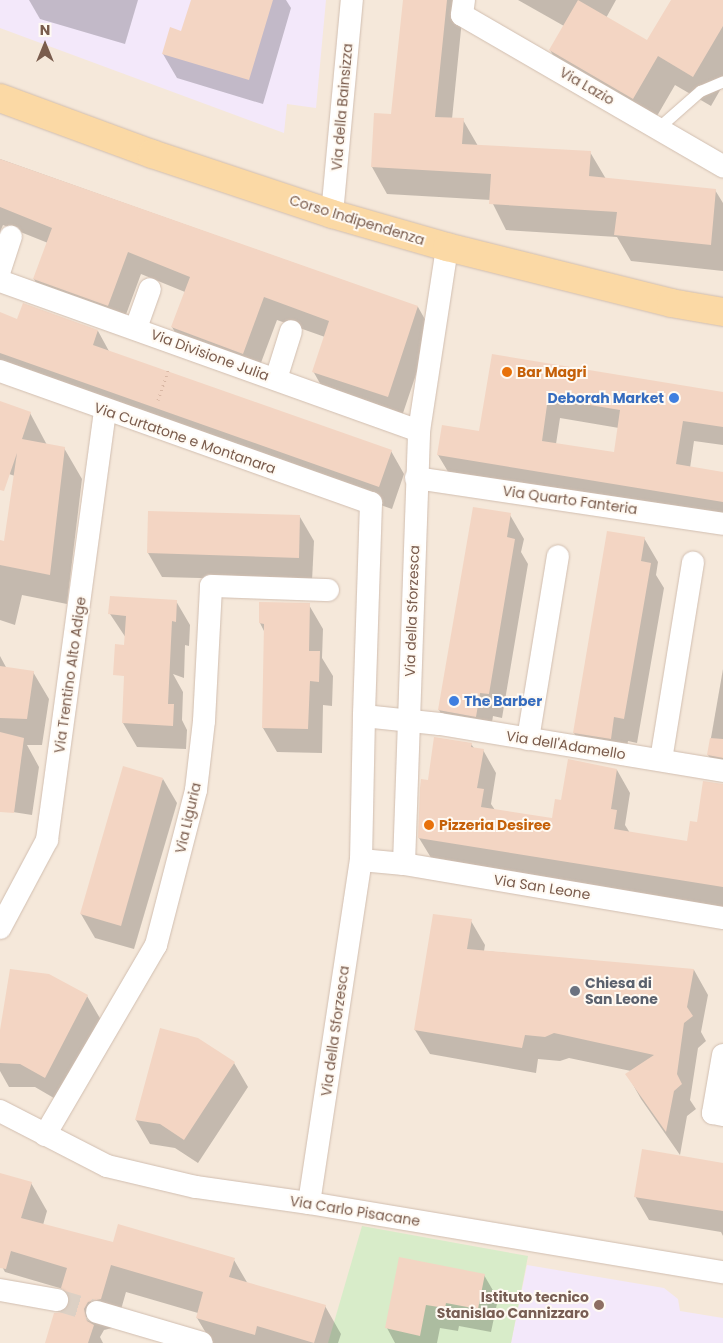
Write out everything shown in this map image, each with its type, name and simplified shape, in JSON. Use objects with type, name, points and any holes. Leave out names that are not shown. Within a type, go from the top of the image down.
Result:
[{"type":"main road","name":"Corso Indipendenza","points":[[0,98],[152,154],[332,214],[447,247],[671,303],[723,312]]},
{"type":"street","name":"Via della Bainsizza","points":[[332,214],[352,0]]},
{"type":"street","name":"Via Lazio","points":[[464,0],[462,14],[723,166]]},
{"type":"street","points":[[0,270],[11,237]]},
{"type":"street","name":"Via della Sforzesca","points":[[404,864],[416,478],[420,431],[447,247]]},
{"type":"street","name":"Via Divisione Julia","points":[[0,281],[420,431]]},
{"type":"street","points":[[136,328],[150,289]]},
{"type":"street","points":[[276,379],[291,331]]},
{"type":"street","name":"Via Curtatone e Montanara","points":[[0,371],[370,503],[364,716]]},
{"type":"street","name":"Via Trentino Alto Adige","points":[[0,928],[47,840],[106,410]]},
{"type":"street","name":"Via Quarto Fanteria","points":[[416,478],[723,524]]},
{"type":"street","points":[[528,739],[558,556]]},
{"type":"street","points":[[661,760],[693,563]]},
{"type":"street","name":"Via Liguria","points":[[45,1135],[156,945],[196,790],[204,721],[210,586],[328,590]]},
{"type":"street","name":"Via della Sforzesca","points":[[310,1203],[361,860],[364,716]]},
{"type":"street","points":[[364,716],[408,719]]},
{"type":"street","name":"Via dell'Adamello","points":[[408,719],[723,771]]},
{"type":"street","name":"Via San Leone","points":[[361,860],[404,864],[723,918]]},
{"type":"street","points":[[723,1055],[713,1113],[723,1115]]},
{"type":"street","name":"Via Carlo Pisacane","points":[[0,1111],[107,1166],[196,1187],[310,1203],[723,1272]]},
{"type":"street","points":[[0,1290],[57,1300]]},
{"type":"street","points":[[97,1312],[202,1343]]},
{"type":"lane","points":[[659,127],[700,91],[723,82]]},
{"type":"path","points":[[150,424],[178,343]]},
{"type":"shaded area","points":[[0,0],[723,0],[723,1343],[0,1343]]},
{"type":"shaded area","points":[[0,0],[326,0],[316,108],[287,104],[284,133],[0,28]]},
{"type":"shaded area","name":"Istituto tecnico Stanislao Cannizzaro","points":[[527,1265],[664,1288],[678,1299],[680,1311],[723,1318],[723,1343],[511,1343]]},
{"type":"green space","points":[[362,1226],[528,1256],[511,1343],[328,1343]]},
{"type":"building","points":[[191,0],[273,0],[249,80],[162,54],[170,27],[181,31]]},
{"type":"building","points":[[403,0],[447,0],[435,117],[464,118],[462,144],[591,151],[589,176],[716,189],[711,245],[614,235],[617,212],[489,204],[491,174],[371,167],[374,113],[391,114]]},
{"type":"building","points":[[578,0],[647,40],[671,0],[723,0],[723,26],[693,77],[658,56],[633,99],[549,50]]},
{"type":"building","points":[[0,159],[418,306],[388,397],[312,372],[329,321],[264,297],[243,354],[171,327],[190,277],[128,252],[108,306],[33,279],[52,228],[0,207]]},
{"type":"building","points":[[23,303],[98,330],[93,345],[392,450],[379,487],[0,353],[0,312],[17,319]]},
{"type":"building","points":[[492,354],[723,392],[723,427],[683,421],[676,464],[723,472],[723,502],[437,455],[442,425],[479,431]],"holes":[[[548,398],[620,410],[614,452],[542,441]]]},
{"type":"building","points":[[0,401],[31,412],[22,439],[65,447],[50,575],[0,565],[0,540],[4,541],[17,453],[4,491],[0,490]]},
{"type":"building","points":[[473,507],[511,513],[507,537],[515,539],[489,694],[480,693],[476,717],[438,710]]},
{"type":"building","points":[[148,511],[300,515],[299,558],[147,553]]},
{"type":"building","points":[[607,531],[645,537],[641,561],[651,563],[624,719],[614,717],[611,739],[573,733]]},
{"type":"building","points":[[110,596],[177,600],[176,622],[172,621],[168,704],[174,704],[173,726],[122,723],[124,676],[113,675],[115,644],[124,645],[126,616],[108,614]]},
{"type":"building","points":[[259,602],[310,603],[309,651],[320,651],[319,682],[310,681],[308,729],[262,728],[264,624],[259,623]]},
{"type":"building","points":[[0,666],[34,671],[27,719],[0,718]]},
{"type":"building","points":[[0,732],[24,738],[14,813],[0,812]]},
{"type":"building","points":[[434,737],[472,743],[471,747],[484,749],[477,788],[484,789],[481,807],[552,818],[555,799],[561,800],[568,759],[617,769],[611,809],[617,810],[614,829],[687,841],[690,821],[697,822],[703,781],[723,784],[723,887],[418,838],[421,779],[428,780]]},
{"type":"building","points":[[710,738],[723,739],[723,758],[707,755]]},
{"type":"building","points":[[123,766],[163,778],[121,926],[80,914]]},
{"type":"building","points":[[433,914],[472,919],[467,949],[694,969],[687,1007],[693,1016],[684,1023],[677,1074],[682,1084],[674,1091],[666,1132],[625,1074],[654,1055],[554,1033],[545,1037],[525,1035],[522,1048],[414,1030]]},
{"type":"building","points":[[10,969],[49,974],[88,995],[45,1078],[20,1064],[0,1063],[0,1030]]},
{"type":"building","points":[[160,1028],[198,1038],[235,1062],[184,1140],[160,1124],[135,1120]]},
{"type":"building","points":[[642,1149],[723,1163],[723,1211],[634,1197]]},
{"type":"building","points":[[0,1173],[32,1182],[21,1218],[113,1242],[118,1224],[235,1258],[229,1277],[326,1305],[314,1343],[257,1326],[255,1335],[196,1318],[203,1292],[111,1265],[101,1299],[88,1302],[84,1309],[87,1321],[94,1325],[88,1343],[45,1343],[54,1313],[62,1312],[70,1303],[69,1295],[61,1288],[67,1268],[11,1251],[6,1269],[0,1268]]},
{"type":"building","points":[[399,1257],[485,1274],[478,1309],[446,1303],[445,1308],[426,1305],[420,1336],[385,1328]]},
{"type":"tunnel","points":[[57,1300],[97,1312]]},
{"type":"place","name":"Bar Magri","points":[[507,372]]},
{"type":"place","name":"Deborah Market","points":[[674,398]]},
{"type":"place","name":"The Barber","points":[[454,701]]},
{"type":"place","name":"Pizzeria Desiree","points":[[429,825]]},
{"type":"place","name":"Chiesa di San Leone","points":[[575,991]]},
{"type":"place","name":"Istituto tecnico Stanislao Cannizzaro","points":[[599,1305]]}]
